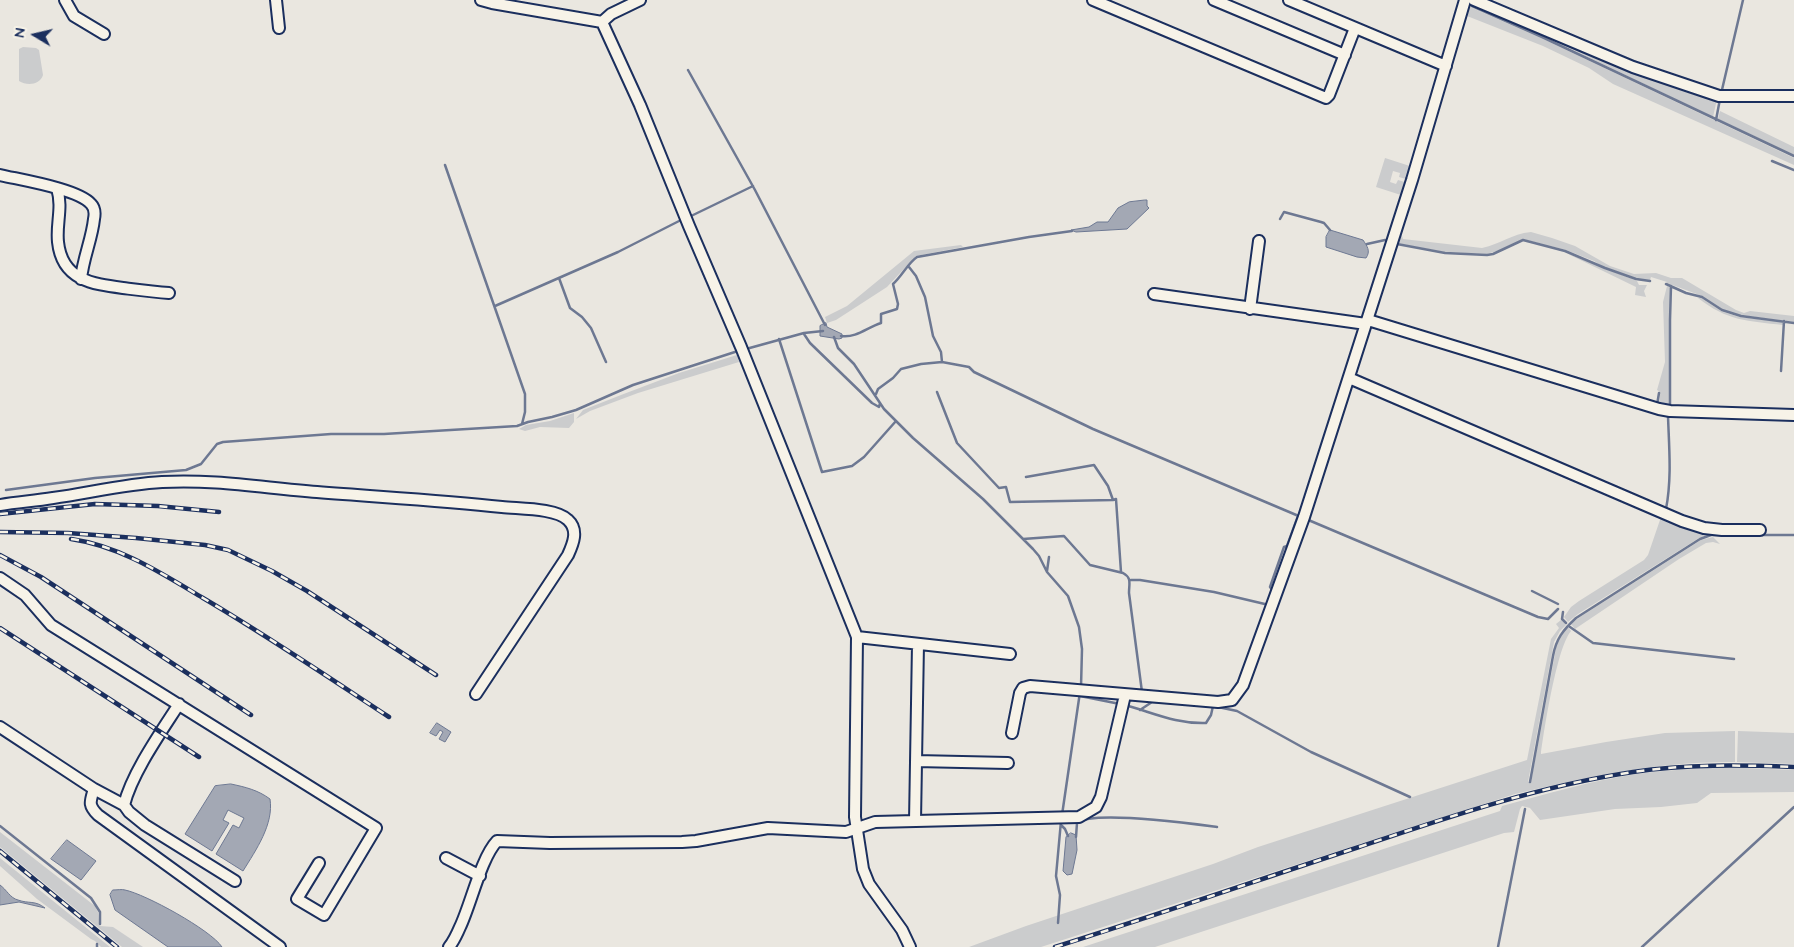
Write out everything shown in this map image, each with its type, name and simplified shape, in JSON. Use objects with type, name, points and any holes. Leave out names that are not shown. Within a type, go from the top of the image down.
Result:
[{"type":"street","points":[[65,0],[74,16],[104,34]]},
{"type":"street","points":[[276,0],[278,28]]},
{"type":"street","points":[[481,0],[602,22]]},
{"type":"street","points":[[602,22],[611,14],[640,0]]},
{"type":"street","points":[[1093,0],[1326,98],[1329,95],[1355,28]]},
{"type":"street","points":[[1214,0],[1345,54]]},
{"type":"street","points":[[1289,0],[1446,66]]},
{"type":"street","points":[[1012,733],[1020,693],[1023,688],[1035,686],[1218,702],[1232,700],[1243,685],[1304,517],[1412,180],[1465,1],[1633,67],[1719,96],[1794,96]]},
{"type":"street","points":[[602,22],[640,105],[742,350],[857,637],[854,817],[862,868],[869,884],[902,930],[910,947]]},
{"type":"street","points":[[0,175],[67,191],[90,202],[94,207],[94,218],[82,264],[81,279]]},
{"type":"street","points":[[57,188],[60,200],[58,239],[61,257],[70,269],[81,279],[93,284],[169,294]]},
{"type":"street","points":[[1250,309],[1258,241]]},
{"type":"street","points":[[1154,294],[1250,309],[1367,322],[1659,409],[1670,411],[1794,415]]},
{"type":"street","points":[[1349,378],[1682,521],[1704,528],[1760,530]]},
{"type":"street","points":[[0,505],[124,486],[160,482],[197,481],[225,482],[314,492],[459,502],[560,515],[569,521],[574,528],[574,541],[568,555],[476,694]]},
{"type":"street","points":[[0,578],[24,595],[52,625],[376,828],[324,915],[297,899],[319,863]]},
{"type":"street","points":[[857,637],[1010,654]]},
{"type":"street","points":[[915,821],[918,644]]},
{"type":"street","points":[[448,947],[453,943],[480,876],[497,841],[550,843],[682,842],[768,828],[846,832],[875,822],[1079,817],[1096,807],[1101,797],[1125,695]]},
{"type":"street","points":[[124,805],[127,793],[135,777],[160,732],[179,704]]},
{"type":"street","points":[[0,727],[94,789],[124,805],[129,812],[145,825],[235,881]]},
{"type":"street","points":[[916,761],[1008,763]]},
{"type":"street","points":[[94,789],[91,805],[98,815],[280,947]]},
{"type":"street","points":[[446,858],[480,876]]},
{"type":"shaded area","points":[[1472,4],[1717,99],[1713,117],[1542,35]]},
{"type":"shaded area","points":[[1470,7],[1541,38],[1794,158],[1794,165],[1613,84],[1589,68],[1543,46],[1467,16]]},
{"type":"shaded area","points":[[23,47],[39,50],[43,75],[36,83],[29,84],[19,81],[19,49]]},
{"type":"shaded area","points":[[1720,111],[1794,147],[1794,155],[1718,119]]},
{"type":"shaded area","points":[[1385,158],[1413,167],[1409,180],[1399,177],[1400,173],[1393,171],[1390,182],[1396,184],[1398,180],[1408,183],[1404,196],[1376,187]]},
{"type":"shaded area","points":[[1147,200],[1149,208],[1127,229],[1076,232],[1071,230],[1089,227],[1097,222],[1108,222],[1118,208],[1129,202]]},
{"type":"shaded area","points":[[1330,230],[1363,240],[1368,251],[1366,258],[1326,247],[1326,237]]},
{"type":"shaded area","points":[[1531,232],[1575,246],[1610,266],[1634,274],[1656,273],[1671,278],[1682,278],[1744,313],[1750,311],[1794,316],[1794,322],[1741,315],[1722,310],[1702,296],[1667,282],[1651,277],[1650,280],[1636,279],[1605,268],[1594,261],[1566,250],[1523,239],[1487,254],[1444,252],[1397,243],[1401,233],[1403,239],[1482,248]]},
{"type":"shaded area","points":[[961,245],[963,247],[916,256],[887,287],[836,320],[827,323],[825,317],[847,306],[914,251]]},
{"type":"shaded area","points":[[1566,253],[1637,281],[1639,285],[1647,285],[1644,291],[1646,297],[1635,295],[1636,287]]},
{"type":"shaded area","points":[[1667,286],[1671,288],[1669,408],[1659,406],[1660,392],[1657,390],[1665,362],[1663,302]]},
{"type":"shaded area","points":[[1698,298],[1723,312],[1740,317],[1783,322],[1783,325],[1748,321],[1728,316]]},
{"type":"shaded area","points":[[826,323],[827,327],[842,334],[842,338],[820,336],[820,326]]},
{"type":"shaded area","points":[[737,355],[739,362],[638,393],[590,411],[576,419],[583,410],[679,373]]},
{"type":"shaded area","points":[[574,413],[574,422],[569,428],[540,427],[525,431],[519,429],[526,425],[550,421]]},
{"type":"shaded area","points":[[1661,517],[1711,534],[1699,538],[1568,622],[1564,617],[1571,607],[1644,560],[1648,555]]},
{"type":"shaded area","points":[[1713,537],[1720,544],[1706,543],[1575,629],[1571,624],[1701,540]]},
{"type":"shaded area","points":[[1561,620],[1566,625],[1554,642],[1528,782],[1531,782],[1557,643],[1563,631],[1568,627],[1571,631],[1566,640],[1556,671],[1541,754],[1665,733],[1735,731],[1735,762],[1707,762],[1651,767],[1596,776],[1515,794],[1041,947],[969,947],[1258,847],[1527,760],[1551,639],[1559,628],[1556,624]]},
{"type":"shaded area","points":[[437,723],[451,732],[445,742],[439,739],[443,732],[440,730],[436,736],[430,733]]},
{"type":"shaded area","points":[[1738,731],[1794,733],[1794,764],[1737,762]]},
{"type":"shaded area","points":[[1723,767],[1794,770],[1794,792],[1711,793],[1697,803],[1615,809],[1540,820],[1530,808],[1522,806],[1514,832],[1504,833],[1155,947],[1083,947],[1500,811],[1502,806],[1568,788],[1636,774]]},
{"type":"shaded area","points":[[231,784],[256,791],[270,799],[271,808],[267,827],[243,871],[216,854],[233,825],[239,828],[244,818],[228,810],[223,820],[229,823],[212,851],[185,834],[215,786]]},
{"type":"shaded area","points":[[0,832],[95,906],[100,926],[113,927],[143,947],[122,947],[0,847]]},
{"type":"shaded area","points":[[1071,833],[1076,835],[1077,850],[1072,874],[1067,875],[1063,871],[1066,837]]},
{"type":"shaded area","points":[[67,840],[96,861],[81,880],[51,859]]},
{"type":"shaded area","points":[[0,858],[110,947],[101,947],[37,899],[0,866]]},
{"type":"shaded area","points":[[0,885],[15,899],[35,903],[45,908],[19,902],[0,905]]},
{"type":"shaded area","points":[[113,890],[124,890],[134,893],[162,905],[205,931],[222,947],[168,947],[115,910],[110,895]]},
{"type":"waterway","points":[[1721,94],[1743,0]]},
{"type":"waterway","points":[[1472,6],[1794,156]]},
{"type":"waterway","points":[[688,70],[755,190],[825,325]]},
{"type":"waterway","points":[[1716,120],[1720,99]]},
{"type":"waterway","points":[[1772,161],[1794,170]]},
{"type":"waterway","points":[[445,165],[525,394],[525,412],[522,424]]},
{"type":"waterway","points":[[689,217],[753,186]]},
{"type":"waterway","points":[[1280,219],[1284,212],[1324,223],[1330,230]]},
{"type":"waterway","points":[[495,306],[618,252],[683,219]]},
{"type":"waterway","points":[[841,336],[852,336],[881,323],[881,314],[897,309],[898,304],[893,284],[917,257],[1072,231]]},
{"type":"waterway","points":[[1367,244],[1385,240]]},
{"type":"waterway","points":[[1397,244],[1445,253],[1487,255],[1523,240],[1565,251],[1636,279],[1650,281]]},
{"type":"waterway","points":[[909,267],[916,276],[925,297],[933,336],[941,352],[942,362],[969,367],[974,372],[1093,429],[1301,517]]},
{"type":"waterway","points":[[559,278],[570,308],[582,317],[591,328],[606,362]]},
{"type":"waterway","points":[[1666,284],[1686,293],[1702,297],[1722,310],[1741,316],[1794,323]]},
{"type":"waterway","points":[[1670,407],[1671,286]]},
{"type":"waterway","points":[[1781,371],[1784,321]]},
{"type":"waterway","points":[[746,349],[804,333],[823,331]]},
{"type":"waterway","points":[[804,334],[810,343],[872,403],[879,407],[880,403]]},
{"type":"waterway","points":[[834,337],[838,348],[854,364],[884,409],[913,438],[983,499],[1033,549],[1047,572],[1068,596],[1079,627],[1082,649],[1081,687]]},
{"type":"waterway","points":[[779,339],[822,472],[852,466],[864,457],[896,421]]},
{"type":"waterway","points":[[6,490],[95,478],[186,470],[201,464],[217,444],[223,442],[331,434],[384,434],[517,426],[576,410],[633,385],[741,350]]},
{"type":"waterway","points":[[876,394],[878,389],[893,378],[901,369],[921,364],[942,362]]},
{"type":"waterway","points":[[937,392],[957,443],[999,488],[1006,487],[1010,502],[1113,500]]},
{"type":"waterway","points":[[1657,405],[1659,393]]},
{"type":"waterway","points":[[1666,414],[1668,416],[1670,462],[1666,509]]},
{"type":"waterway","points":[[1026,477],[1094,465],[1108,486],[1113,500],[1116,499],[1121,572]]},
{"type":"waterway","points":[[1273,591],[1270,587],[1284,547],[1287,546],[1298,516]]},
{"type":"waterway","points":[[1306,519],[1538,617],[1548,619],[1558,609]]},
{"type":"waterway","points":[[1530,782],[1554,650],[1561,635],[1576,618],[1700,539],[1711,535],[1794,535]]},
{"type":"waterway","points":[[1023,539],[1064,536],[1090,565],[1123,573],[1128,577],[1142,692]]},
{"type":"waterway","points":[[1047,571],[1049,557]]},
{"type":"waterway","points":[[1131,580],[1214,592],[1269,605]]},
{"type":"waterway","points":[[1532,591],[1558,604]]},
{"type":"waterway","points":[[1563,612],[1562,619],[1566,623]]},
{"type":"waterway","points":[[1570,627],[1593,643],[1734,659]]},
{"type":"waterway","points":[[1062,815],[1080,692]]},
{"type":"waterway","points":[[1080,696],[1120,704]]},
{"type":"waterway","points":[[1140,710],[1152,702],[1161,702]]},
{"type":"waterway","points":[[1125,705],[1175,720],[1195,723],[1206,723],[1211,715],[1213,706]]},
{"type":"waterway","points":[[1218,707],[1237,711],[1311,752],[1410,797]]},
{"type":"waterway","points":[[1642,947],[1794,807]]},
{"type":"waterway","points":[[1498,947],[1525,809]]},
{"type":"waterway","points":[[1076,837],[1077,823],[1087,819],[1144,819],[1217,827]]},
{"type":"waterway","points":[[1058,923],[1060,895],[1056,876],[1061,821]]},
{"type":"waterway","points":[[1061,825],[1068,836]]},
{"type":"waterway","points":[[0,826],[91,898],[100,912],[100,924]]},
{"type":"railway","points":[[0,514],[95,504],[158,506],[219,512]]},
{"type":"railway","points":[[0,532],[68,533],[136,538],[205,545],[228,550],[272,571],[307,591],[436,675]]},
{"type":"railway","points":[[71,539],[123,554],[156,570],[297,656],[389,717]]},
{"type":"railway","points":[[0,555],[41,577],[251,715]]},
{"type":"railway","points":[[0,628],[199,757]]},
{"type":"railway","points":[[1055,947],[1460,814],[1563,785],[1653,769],[1693,766],[1794,767]]},
{"type":"railway","points":[[0,851],[117,947]]}]
